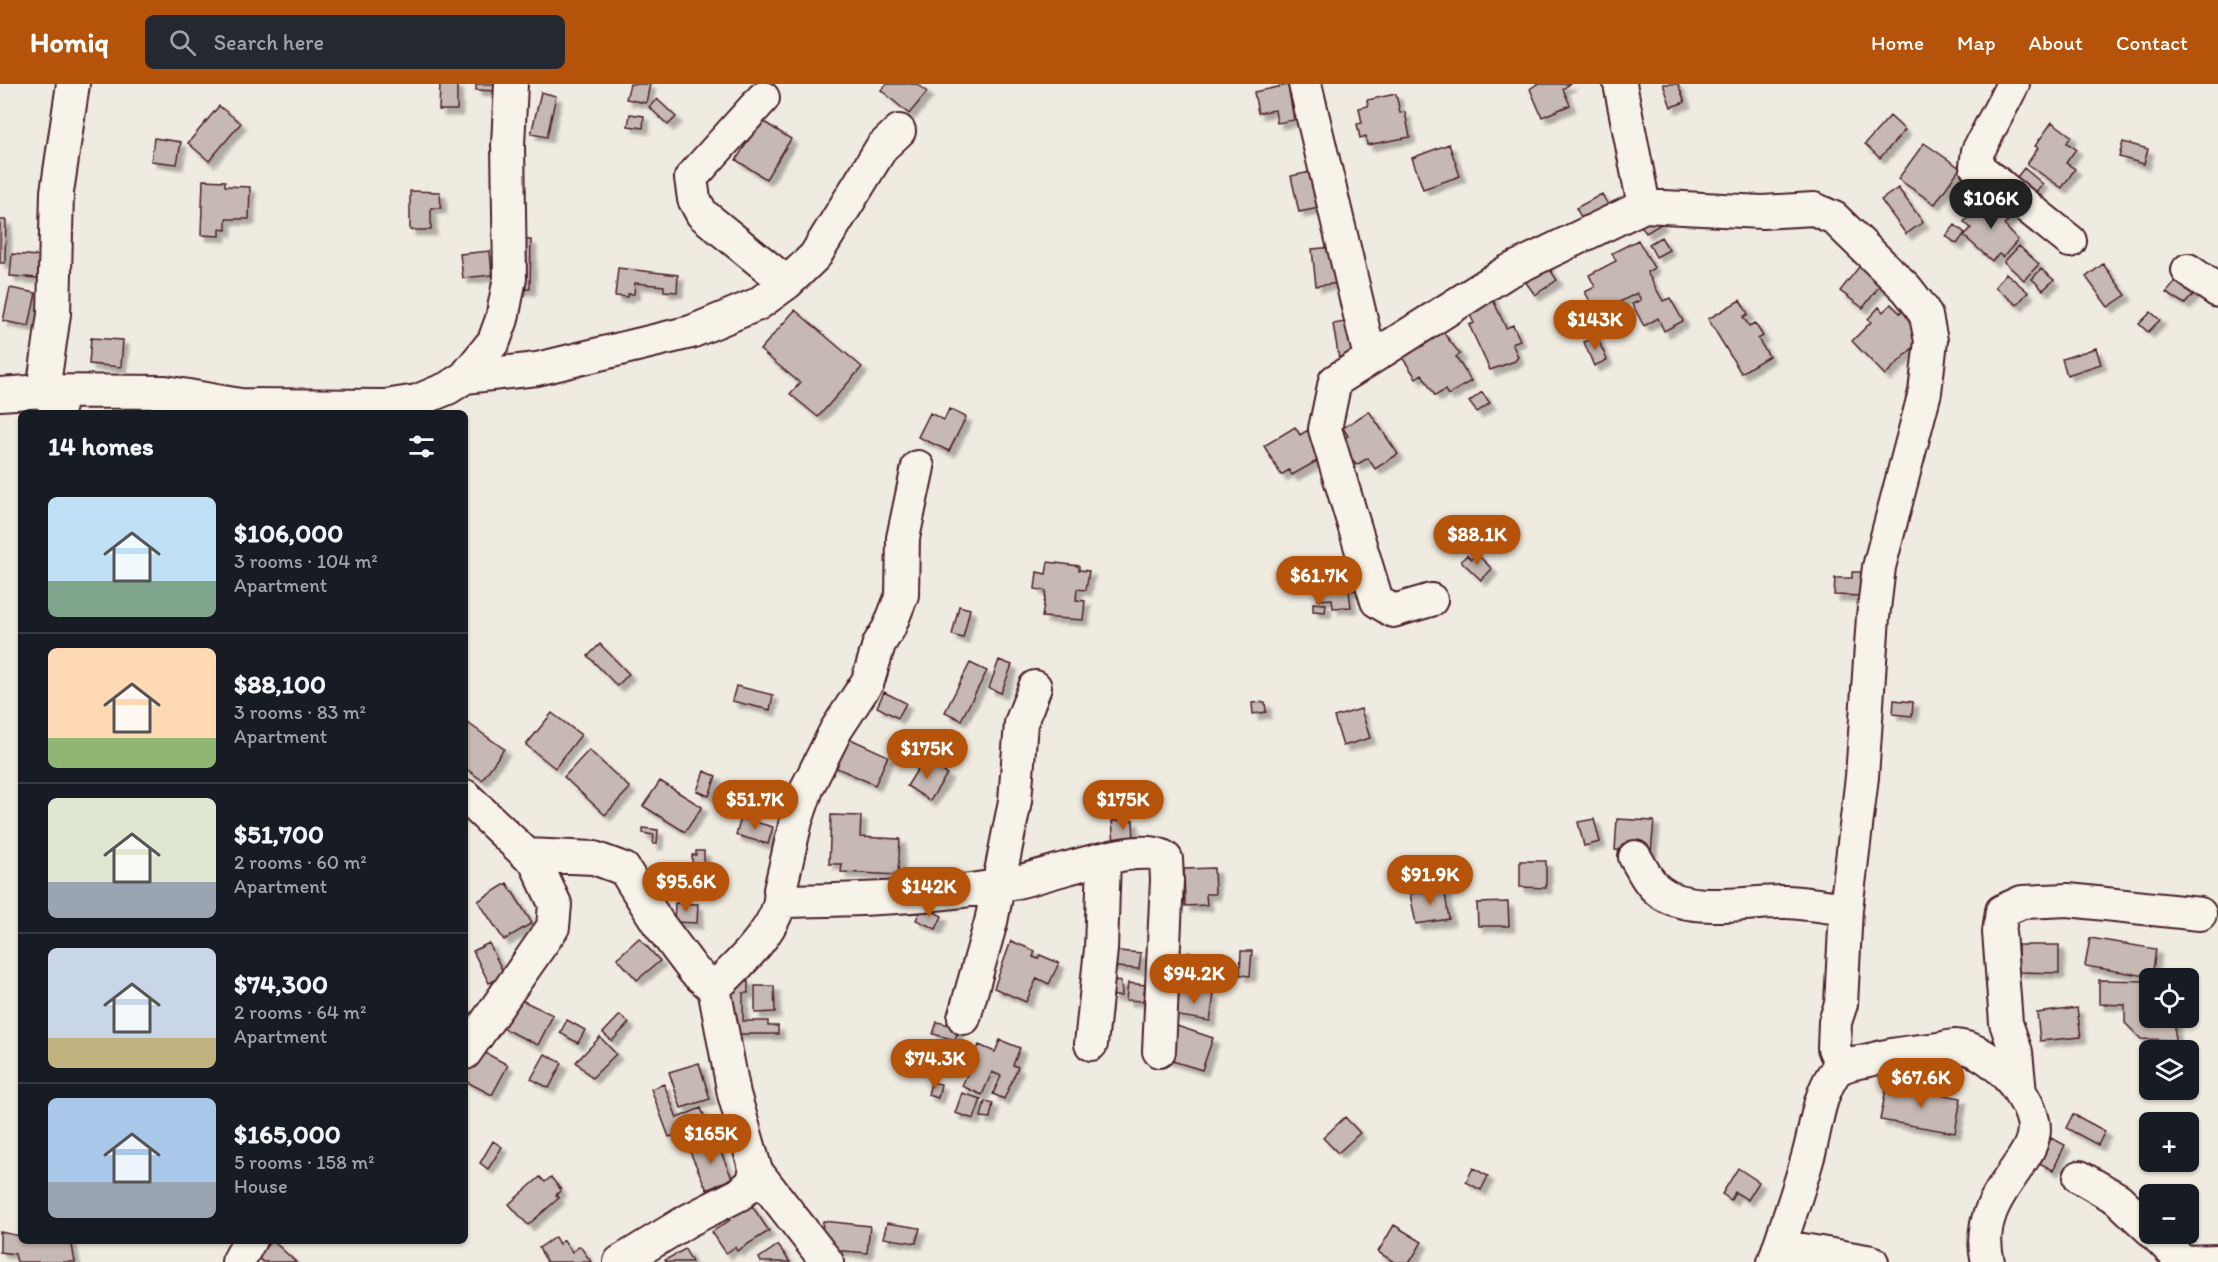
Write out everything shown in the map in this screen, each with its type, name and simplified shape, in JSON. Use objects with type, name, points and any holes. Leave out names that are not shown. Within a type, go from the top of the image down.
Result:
[{"type":"street","points":[[44,391],[54,314],[57,192],[73,84]]},
{"type":"street","points":[[0,394],[44,391],[165,393],[240,405],[385,406],[417,400],[448,388],[465,377],[494,341],[502,319],[510,278],[508,145],[511,84]]},
{"type":"street","points":[[1305,84],[1370,357]]},
{"type":"street","points":[[1620,84],[1644,206]]},
{"type":"street","points":[[2013,84],[1978,151],[1977,166],[2070,241]]},
{"type":"street","points":[[764,98],[691,178],[694,199],[702,214],[788,283]]},
{"type":"street","points":[[465,377],[537,369],[692,332],[758,304],[788,283],[827,240],[876,157],[899,131]]},
{"type":"street","points":[[1431,600],[1393,611],[1377,601],[1325,429],[1335,381],[1370,357],[1507,272],[1644,206],[1762,212],[1821,210],[1834,218],[1907,289],[1926,316],[1931,341],[1925,392],[1879,567],[1873,617],[1860,804],[1846,909],[1841,1004],[1835,1022],[1834,1048],[1842,1067]]},
{"type":"street","points":[[2188,270],[2218,291]]},
{"type":"street","points":[[44,391],[64,410]]},
{"type":"street","points":[[714,988],[740,964],[765,931],[781,901],[780,890],[795,821],[808,786],[836,730],[868,681],[879,644],[889,628],[902,595],[903,538],[918,467]]},
{"type":"street","points":[[964,1018],[998,886],[1014,801],[1021,723],[1035,687]]},
{"type":"street","points":[[468,799],[521,851],[533,857],[594,858],[624,869],[694,971],[714,988],[734,1094],[756,1171],[827,1262]]},
{"type":"street","points":[[781,901],[861,900],[998,886],[1104,859],[1144,852],[1160,854],[1166,859],[1167,880],[1159,1051]]},
{"type":"street","points":[[468,1049],[553,927],[555,904],[533,857]]},
{"type":"street","points":[[1635,857],[1660,893],[1679,900],[1718,905],[1785,902],[1846,909]]},
{"type":"street","points":[[1091,1044],[1101,950],[1104,859]]},
{"type":"street","points":[[2020,1093],[2016,1052],[2006,1023],[1999,932],[2002,911],[2022,902],[2068,900],[2200,914]]},
{"type":"street","points":[[1872,1262],[1777,1254],[1809,1152],[1823,1097],[1834,1073],[1842,1067],[1883,1056],[1955,1046],[1983,1056],[2003,1070],[2020,1093],[2033,1122],[2034,1141],[1993,1203],[1983,1243],[1988,1262]]},
{"type":"street","points":[[620,1262],[687,1221],[740,1194],[752,1183],[756,1171]]},
{"type":"street","points":[[2080,1177],[2118,1199],[2139,1219]]},
{"type":"street","points":[[238,1262],[248,1244]]},
{"type":"street","points":[[2165,1244],[2182,1262],[2218,1261]]},
{"type":"building","points":[[440,84],[457,84],[457,110],[439,110]]},
{"type":"building","points":[[476,84],[498,84],[497,91],[476,90]]},
{"type":"building","points":[[630,84],[650,84],[646,103],[626,99]]},
{"type":"building","points":[[887,84],[917,84],[927,92],[909,114],[881,90]]},
{"type":"building","points":[[1537,84],[1570,84],[1563,89],[1570,105],[1542,117],[1530,89]]},
{"type":"building","points":[[1663,84],[1678,84],[1685,102],[1671,107]]},
{"type":"building","points":[[1288,85],[1294,120],[1277,123],[1275,110],[1258,113],[1254,92]]},
{"type":"building","points":[[541,92],[556,96],[547,137],[531,134]]},
{"type":"building","points":[[1396,94],[1400,113],[1405,112],[1410,137],[1367,145],[1366,136],[1360,138],[1357,124],[1362,123],[1359,108],[1368,106],[1367,100]]},
{"type":"building","points":[[657,99],[676,117],[668,125],[649,107]]},
{"type":"building","points":[[219,106],[241,123],[209,161],[188,143]]},
{"type":"building","points":[[630,114],[644,116],[643,128],[628,126]]},
{"type":"building","points":[[1890,116],[1905,130],[1880,158],[1865,144]]},
{"type":"building","points":[[761,120],[791,139],[766,179],[736,160]]},
{"type":"building","points":[[2052,122],[2071,136],[2067,143],[2076,149],[2066,163],[2075,169],[2062,188],[2027,164],[2038,148],[2035,146]]},
{"type":"building","points":[[154,138],[181,142],[177,164],[151,161]]},
{"type":"building","points":[[2123,142],[2148,149],[2144,164],[2119,157]]},
{"type":"building","points":[[1924,143],[1960,168],[1935,204],[1898,179]]},
{"type":"building","points":[[1449,144],[1460,176],[1423,189],[1412,158]]},
{"type":"building","points":[[2024,168],[2043,184],[2032,197],[2014,181]]},
{"type":"building","points":[[1311,172],[1319,208],[1299,212],[1291,176]]},
{"type":"building","points":[[203,180],[225,181],[225,186],[250,187],[249,219],[226,219],[226,230],[220,229],[220,236],[201,235]]},
{"type":"building","points":[[1898,188],[1923,222],[1906,234],[1881,200]]},
{"type":"building","points":[[410,191],[440,192],[441,208],[431,208],[431,230],[410,230]]},
{"type":"building","points":[[1602,194],[1612,212],[1586,226],[1576,208]]},
{"type":"building","points":[[1996,199],[2014,215],[2004,225],[2018,240],[2003,257],[1999,254],[1992,261],[1964,236],[1971,228],[1964,222],[1979,206],[1985,211]]},
{"type":"building","points":[[1652,210],[1661,224],[1646,233],[1637,219]]},
{"type":"building","points":[[0,220],[6,220],[5,263],[0,263]]},
{"type":"building","points":[[1955,225],[1965,233],[1957,244],[1946,236]]},
{"type":"building","points":[[1661,237],[1669,250],[1656,257],[1649,244]]},
{"type":"building","points":[[517,240],[531,240],[530,289],[516,289]]},
{"type":"building","points":[[1638,240],[1654,268],[1647,272],[1663,301],[1670,298],[1683,321],[1664,331],[1658,318],[1644,326],[1632,304],[1641,300],[1637,293],[1610,307],[1614,314],[1601,321],[1585,292],[1595,287],[1589,275],[1616,261],[1612,253]]},
{"type":"building","points":[[2019,246],[2039,264],[2024,280],[2004,262]]},
{"type":"building","points":[[1335,247],[1339,283],[1316,286],[1312,249]]},
{"type":"building","points":[[490,251],[492,275],[463,278],[460,254]]},
{"type":"building","points":[[12,254],[39,256],[38,278],[10,276]]},
{"type":"building","points":[[1545,262],[1557,280],[1535,295],[1522,277]]},
{"type":"building","points":[[1862,263],[1884,280],[1863,308],[1840,291]]},
{"type":"building","points":[[2103,264],[2126,295],[2108,307],[2086,277]]},
{"type":"building","points":[[618,268],[678,275],[677,292],[664,291],[664,286],[635,283],[634,294],[628,294],[628,297],[615,296]]},
{"type":"building","points":[[2041,269],[2054,280],[2043,290],[2032,279]]},
{"type":"building","points":[[2006,273],[2028,292],[2017,305],[1995,287]]},
{"type":"building","points":[[2178,279],[2195,292],[2185,304],[2166,293]]},
{"type":"building","points":[[10,288],[36,293],[29,326],[3,321]]},
{"type":"building","points":[[1489,291],[1506,328],[1513,325],[1520,340],[1512,343],[1518,357],[1515,361],[1490,370],[1469,325],[1474,323],[1464,303]]},
{"type":"building","points":[[1740,300],[1748,314],[1743,317],[1749,326],[1755,323],[1763,336],[1758,339],[1769,356],[1741,373],[1708,319]]},
{"type":"building","points":[[1891,304],[1900,313],[1903,309],[1927,334],[1885,375],[1852,341],[1871,322],[1868,319],[1879,307],[1883,312]]},
{"type":"building","points":[[795,310],[862,367],[818,417],[790,394],[800,383],[760,350]]},
{"type":"building","points":[[2151,312],[2160,320],[2148,332],[2139,324]]},
{"type":"building","points":[[1350,321],[1356,356],[1339,359],[1333,324]]},
{"type":"building","points":[[1443,332],[1460,354],[1456,357],[1471,381],[1448,395],[1445,390],[1435,396],[1422,374],[1416,378],[1402,357]]},
{"type":"building","points":[[1597,337],[1607,360],[1594,366],[1584,342]]},
{"type":"building","points":[[91,338],[123,340],[121,367],[89,364]]},
{"type":"building","points":[[2096,348],[2101,364],[2067,375],[2062,359]]},
{"type":"building","points":[[1482,392],[1490,403],[1477,412],[1469,402]]},
{"type":"building","points":[[949,409],[966,417],[949,451],[918,437],[930,413],[944,420]]},
{"type":"building","points":[[1369,411],[1398,454],[1375,469],[1368,458],[1356,465],[1340,440],[1348,436],[1343,428]]},
{"type":"building","points":[[1295,427],[1300,435],[1308,430],[1324,457],[1292,475],[1289,470],[1281,475],[1264,446]]},
{"type":"building","points":[[1477,554],[1492,569],[1481,580],[1461,561],[1467,555],[1471,559]]},
{"type":"building","points":[[1354,559],[1356,590],[1349,591],[1351,607],[1333,608],[1332,599],[1318,600],[1316,573],[1331,572],[1330,561]]},
{"type":"building","points":[[1048,562],[1079,566],[1079,570],[1089,571],[1086,590],[1077,589],[1076,600],[1085,601],[1083,620],[1042,617],[1046,591],[1035,589],[1037,572],[1046,574]]},
{"type":"building","points":[[1852,572],[1867,572],[1865,596],[1834,595],[1835,578],[1852,578]]},
{"type":"building","points":[[1313,603],[1326,604],[1325,612],[1313,611]]},
{"type":"building","points":[[959,606],[970,609],[963,638],[952,635]]},
{"type":"building","points":[[600,644],[629,674],[617,686],[588,656]]},
{"type":"building","points":[[999,660],[1012,665],[1001,693],[989,688]]},
{"type":"building","points":[[970,663],[987,671],[961,720],[945,712]]},
{"type":"building","points":[[736,686],[773,695],[770,710],[732,701]]},
{"type":"building","points":[[884,692],[906,703],[898,718],[877,707]]},
{"type":"building","points":[[1894,700],[1913,702],[1912,716],[1893,714]]},
{"type":"building","points":[[1265,702],[1266,712],[1253,714],[1252,703]]},
{"type":"building","points":[[1361,709],[1370,738],[1343,746],[1334,717]]},
{"type":"building","points":[[552,713],[581,735],[555,768],[526,745]]},
{"type":"building","points":[[468,723],[504,749],[482,780],[468,770]]},
{"type":"building","points":[[844,736],[888,756],[875,785],[830,765]]},
{"type":"building","points":[[589,750],[630,788],[605,815],[564,777]]},
{"type":"building","points":[[924,759],[947,774],[930,801],[907,786]]},
{"type":"building","points":[[704,771],[716,776],[709,796],[697,791]]},
{"type":"building","points":[[660,781],[702,807],[685,832],[643,806]]},
{"type":"building","points":[[831,815],[861,816],[860,837],[900,839],[898,875],[841,872],[842,864],[829,864]]},
{"type":"building","points":[[741,818],[773,827],[768,844],[736,835]]},
{"type":"building","points":[[1594,819],[1600,842],[1584,846],[1578,822]]},
{"type":"building","points":[[1617,819],[1654,821],[1651,853],[1615,850]]},
{"type":"building","points":[[1133,820],[1134,842],[1114,843],[1112,821]]},
{"type":"building","points":[[643,828],[658,830],[657,844],[653,844],[654,835],[643,833]]},
{"type":"building","points":[[696,851],[704,851],[704,863],[692,863],[692,855],[696,855]]},
{"type":"building","points":[[1520,861],[1546,861],[1546,888],[1520,887]]},
{"type":"building","points":[[1214,868],[1215,894],[1206,894],[1207,905],[1185,906],[1184,869]]},
{"type":"building","points":[[507,883],[532,923],[504,940],[478,901]]},
{"type":"building","points":[[1444,888],[1449,919],[1416,924],[1410,894]]},
{"type":"building","points":[[1508,902],[1509,926],[1478,926],[1477,903]]},
{"type":"building","points":[[675,903],[698,904],[697,923],[674,922]]},
{"type":"building","points":[[923,906],[942,916],[936,929],[916,920]]},
{"type":"building","points":[[639,938],[660,961],[637,980],[617,958]]},
{"type":"building","points":[[2090,938],[2156,949],[2153,968],[2139,968],[2139,975],[2085,966]]},
{"type":"building","points":[[1011,941],[1035,951],[1033,957],[1038,959],[1040,955],[1059,963],[1049,984],[1037,978],[1026,1002],[994,988]]},
{"type":"building","points":[[489,943],[505,976],[489,983],[473,951]]},
{"type":"building","points":[[2018,945],[2059,945],[2059,973],[2018,972]]},
{"type":"building","points":[[1107,950],[1141,953],[1139,969],[1106,966]]},
{"type":"building","points":[[1241,951],[1252,951],[1250,976],[1240,975]]},
{"type":"building","points":[[1188,952],[1218,956],[1217,985],[1191,985],[1191,973],[1187,973]]},
{"type":"building","points":[[732,980],[748,980],[748,993],[743,993],[743,1021],[768,1021],[768,1026],[778,1026],[778,1034],[729,1034]]},
{"type":"building","points":[[2099,980],[2139,981],[2139,1028],[2175,1028],[2175,1040],[2141,1039],[2125,1023],[2125,1005],[2099,1004]]},
{"type":"building","points":[[1121,981],[1122,996],[1111,996],[1111,982]]},
{"type":"building","points":[[1128,983],[1145,985],[1143,1001],[1126,1000]]},
{"type":"building","points":[[755,986],[774,986],[775,1012],[755,1013]]},
{"type":"building","points":[[1177,989],[1214,994],[1210,1021],[1173,1015]]},
{"type":"building","points":[[515,997],[553,1015],[538,1045],[500,1027]]},
{"type":"building","points":[[2077,1008],[2081,1037],[2040,1041],[2037,1013]]},
{"type":"building","points":[[620,1015],[629,1023],[612,1041],[603,1033]]},
{"type":"building","points":[[567,1020],[585,1030],[578,1043],[560,1033]]},
{"type":"building","points":[[937,1022],[959,1027],[955,1040],[933,1034]]},
{"type":"building","points":[[1177,1026],[1213,1038],[1202,1070],[1166,1059]]},
{"type":"building","points":[[600,1037],[616,1054],[592,1078],[576,1062]]},
{"type":"building","points":[[1000,1040],[1020,1048],[1013,1065],[1018,1067],[1004,1099],[993,1094],[1001,1076],[992,1072],[982,1095],[962,1086],[979,1045],[995,1052]]},
{"type":"building","points":[[478,1049],[508,1065],[492,1095],[468,1083],[468,1067]]},
{"type":"building","points":[[545,1054],[562,1063],[549,1088],[531,1079]]},
{"type":"building","points":[[699,1063],[710,1099],[681,1108],[669,1072]]},
{"type":"building","points":[[931,1082],[941,1084],[938,1098],[928,1095]]},
{"type":"building","points":[[664,1084],[677,1118],[701,1108],[707,1123],[669,1137],[651,1089]]},
{"type":"building","points":[[1887,1084],[1961,1098],[1955,1133],[1880,1120]]},
{"type":"building","points":[[962,1093],[981,1099],[974,1119],[955,1113]]},
{"type":"building","points":[[985,1101],[993,1103],[990,1118],[981,1117]]},
{"type":"building","points":[[2073,1114],[2105,1131],[2098,1145],[2066,1128]]},
{"type":"building","points":[[1345,1117],[1360,1133],[1338,1153],[1323,1138]]},
{"type":"building","points":[[2051,1138],[2065,1145],[2053,1170],[2039,1163]]},
{"type":"building","points":[[493,1141],[502,1147],[488,1169],[480,1163]]},
{"type":"building","points":[[716,1141],[732,1178],[707,1190],[690,1152]]},
{"type":"building","points":[[1473,1168],[1488,1176],[1481,1190],[1466,1182]]},
{"type":"building","points":[[1738,1168],[1759,1182],[1748,1200],[1735,1192],[1731,1200],[1722,1194]]},
{"type":"building","points":[[540,1177],[545,1182],[551,1177],[561,1190],[556,1195],[559,1198],[528,1225],[509,1204]]},
{"type":"building","points":[[748,1200],[769,1231],[737,1251],[735,1247],[726,1253],[712,1232],[730,1220],[726,1214]]},
{"type":"building","points":[[823,1221],[870,1226],[867,1253],[821,1249]]},
{"type":"building","points":[[887,1223],[920,1228],[916,1243],[883,1238]]},
{"type":"building","points":[[1394,1225],[1422,1242],[1410,1262],[1394,1262],[1378,1252]]},
{"type":"building","points":[[0,1232],[18,1235],[18,1244],[72,1244],[75,1262],[17,1262],[15,1254],[0,1252]]},
{"type":"building","points":[[555,1237],[559,1244],[564,1240],[572,1252],[580,1246],[591,1262],[547,1262],[539,1248]]},
{"type":"building","points":[[268,1244],[276,1244],[296,1262],[263,1262],[257,1257]]},
{"type":"building","points":[[778,1245],[790,1262],[761,1262],[759,1258]]},
{"type":"building","points":[[685,1249],[692,1262],[666,1262],[665,1260]]}]
